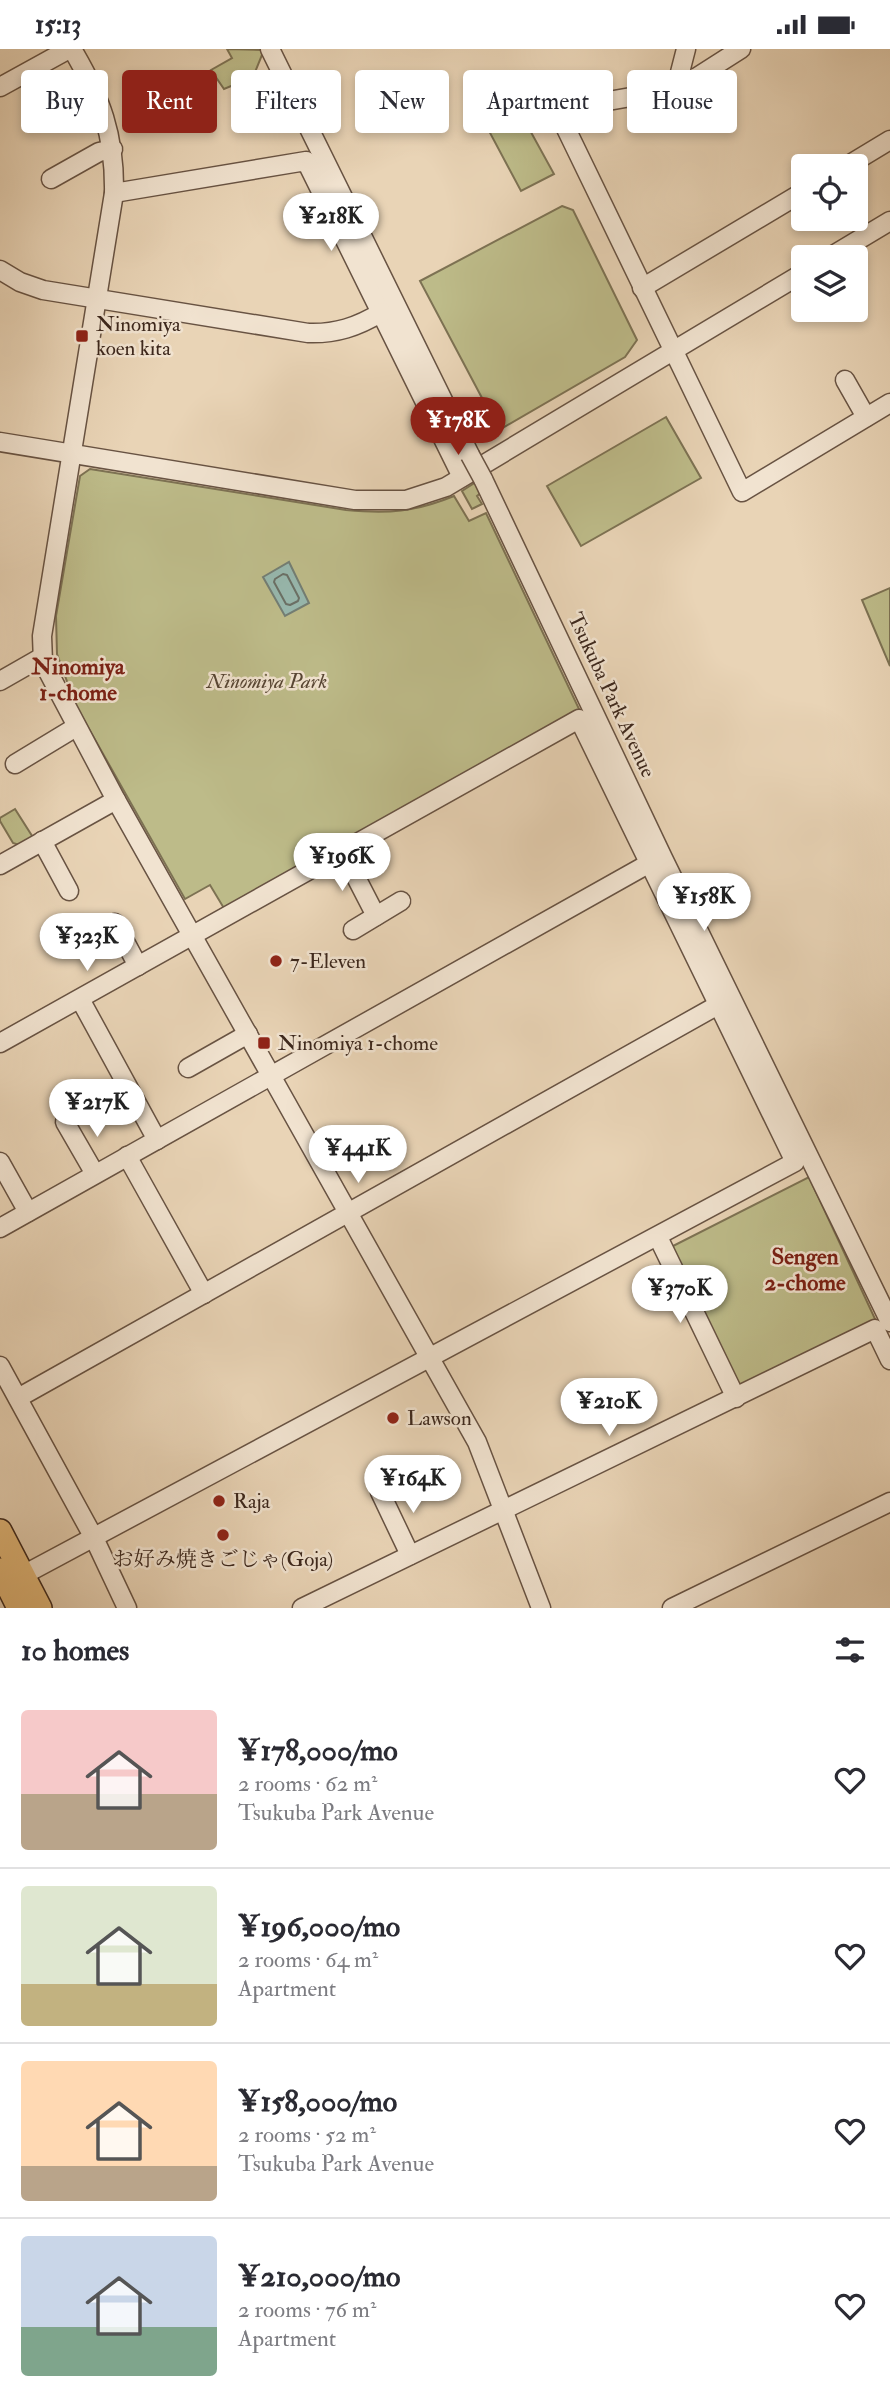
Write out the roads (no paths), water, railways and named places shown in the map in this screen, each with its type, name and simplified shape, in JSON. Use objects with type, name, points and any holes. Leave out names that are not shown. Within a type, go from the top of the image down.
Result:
[{"type":"main road","points":[[0,1531],[8,1579],[19,1608]]},
{"type":"main road","points":[[8,1579],[40,1608]]},
{"type":"street","points":[[0,87],[70,49],[99,101],[113,149],[114,193],[42,636],[42,657],[54,686],[116,800],[477,1442],[541,1608]]},
{"type":"street","name":"Tsukuba Park Avenue","points":[[270,49],[483,479],[669,870],[890,1322]]},
{"type":"street","points":[[681,70],[686,49]]},
{"type":"street","points":[[706,70],[741,49]]},
{"type":"street","points":[[627,97],[557,110],[742,492],[890,403]]},
{"type":"street","points":[[868,154],[890,141]]},
{"type":"street","points":[[51,179],[99,152],[113,149]]},
{"type":"street","points":[[114,193],[306,161],[462,478]]},
{"type":"street","points":[[642,288],[791,200]]},
{"type":"street","points":[[850,245],[890,221]]},
{"type":"street","points":[[0,270],[31,286],[307,333],[337,333],[382,312]]},
{"type":"street","points":[[0,442],[355,500],[406,500],[430,493],[462,478],[791,280]]},
{"type":"street","points":[[845,380],[866,417]]},
{"type":"street","points":[[0,681],[42,657]]},
{"type":"street","points":[[0,1043],[579,719],[795,1162],[94,1538],[8,1579]]},
{"type":"street","points":[[15,764],[76,727]]},
{"type":"street","points":[[0,865],[116,800]]},
{"type":"street","points":[[42,841],[69,891]]},
{"type":"street","points":[[343,852],[376,916]]},
{"type":"street","points":[[0,1228],[648,864]]},
{"type":"street","points":[[353,930],[401,901]]},
{"type":"street","points":[[115,923],[138,966]]},
{"type":"street","points":[[79,999],[157,1140]]},
{"type":"street","points":[[18,1398],[718,1005]]},
{"type":"street","points":[[188,1068],[248,1034]]},
{"type":"street","points":[[65,1122],[94,1174]]},
{"type":"street","points":[[127,1156],[204,1294]]},
{"type":"street","points":[[0,1162],[28,1212]]},
{"type":"street","points":[[658,1237],[737,1398]]},
{"type":"street","points":[[302,1608],[875,1329],[890,1360]]},
{"type":"street","points":[[0,1366],[94,1538],[127,1608]]},
{"type":"street","points":[[380,1492],[410,1555]]},
{"type":"street","points":[[672,1608],[890,1502]]},
{"type":"water","points":[[289,562],[309,603],[285,616],[263,577]]},
{"type":"place","name":"Ninomiya koen kita","points":[[82,336]]},
{"type":"place","name":"7-Eleven","points":[[276,961]]},
{"type":"place","name":"Ninomiya 1-chome","points":[[264,1043]]},
{"type":"place","name":"Lawson","points":[[393,1418]]},
{"type":"place","name":"Raja","points":[[219,1501]]},
{"type":"place","name":"お好み焼きごじゃ(Goja)","points":[[223,1535]]},
{"type":"district","name":"Ninomiya 1-chome","points":[[78,679]]},
{"type":"district","name":"Sengen 2-chome","points":[[805,1269]]},
{"type":"park label","name":"Ninomiya Park","points":[[267,681]]}]
